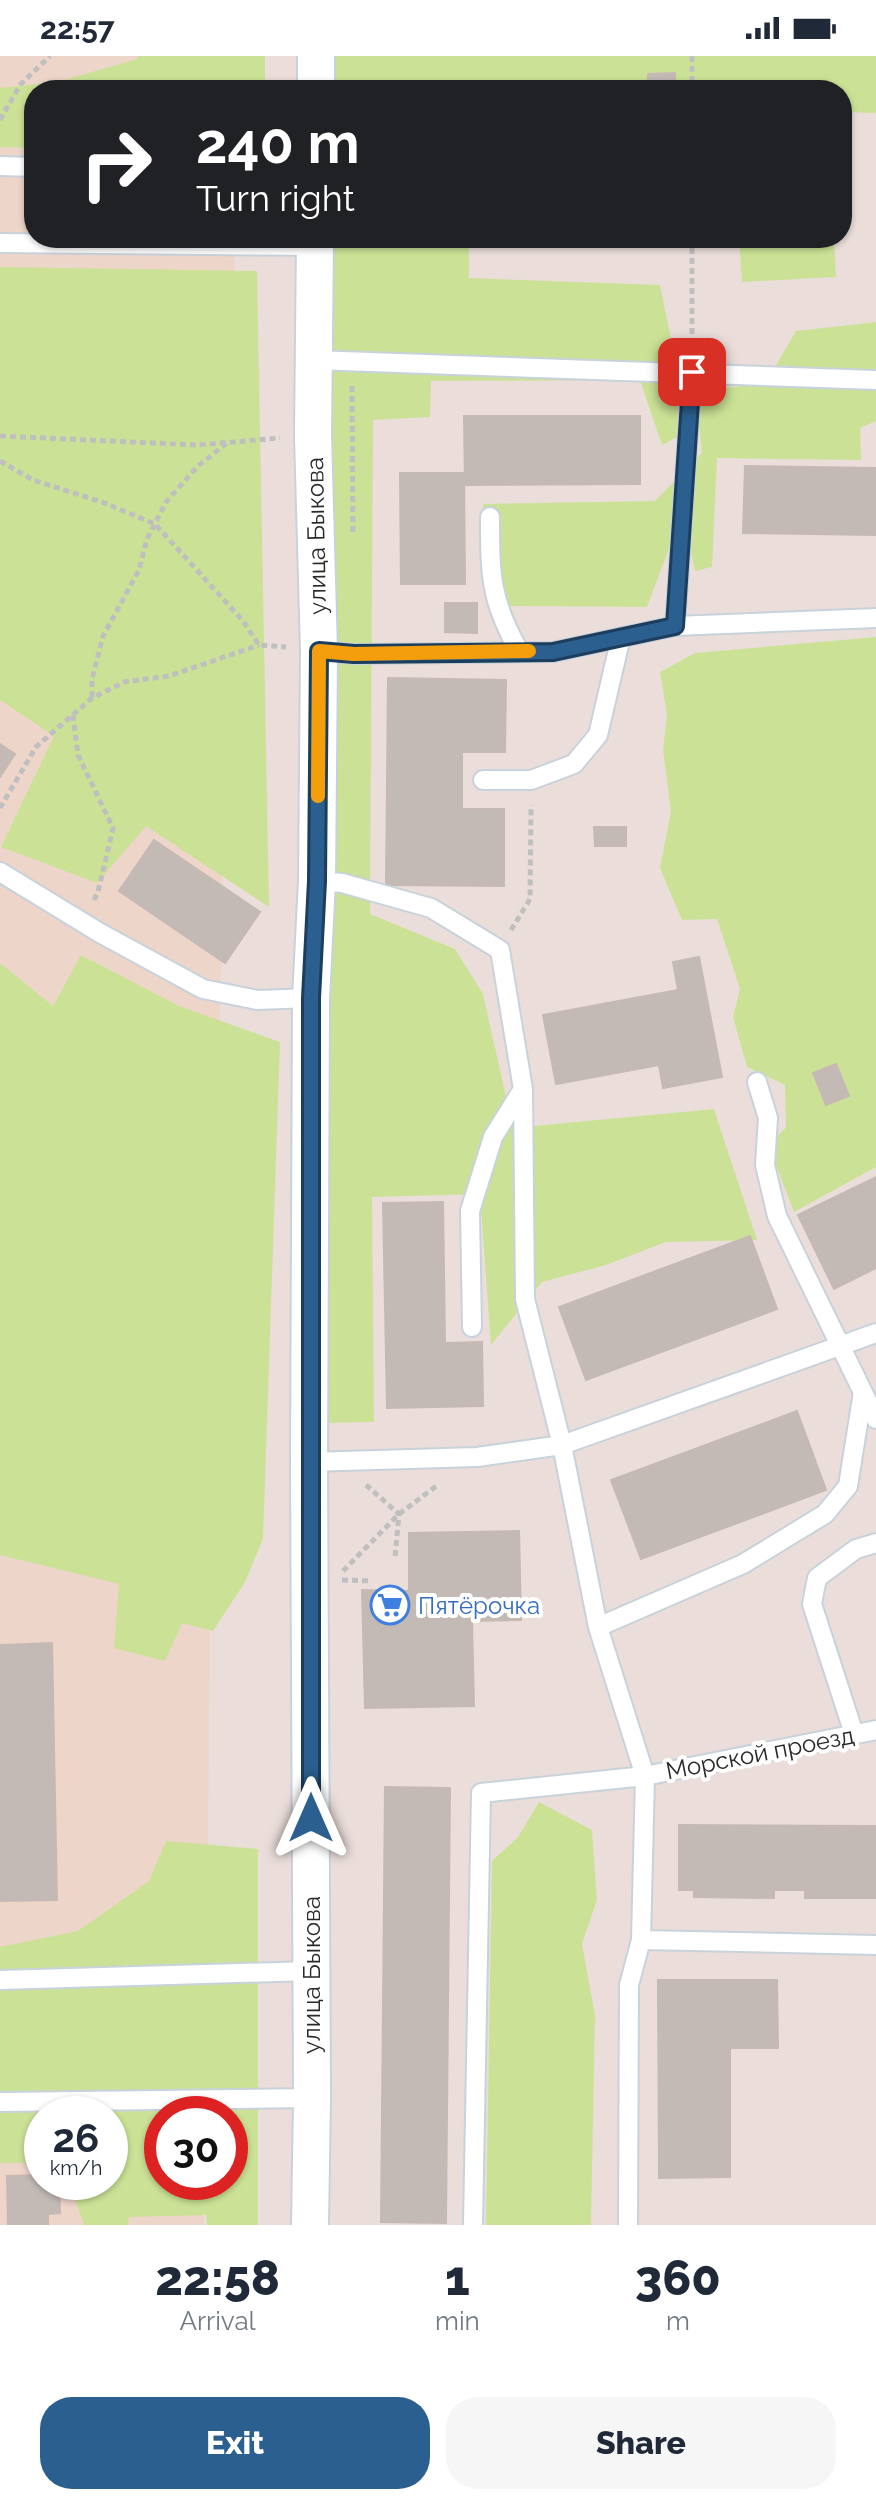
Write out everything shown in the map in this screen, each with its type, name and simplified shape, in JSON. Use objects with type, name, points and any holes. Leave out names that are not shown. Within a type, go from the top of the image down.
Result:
[{"type":"street","points":[[316,56],[316,80]]},
{"type":"street","name":"улица Быкова","points":[[310,2225],[311,998],[317,881],[319,651],[313,436],[314,248]]},
{"type":"lane","points":[[0,166],[24,167]]},
{"type":"lane","points":[[0,243],[24,243]]},
{"type":"lane","points":[[314,360],[876,380]]},
{"type":"lane","points":[[675,626],[692,372]]},
{"type":"lane","points":[[490,517],[490,575],[502,621],[519,651]]},
{"type":"lane","points":[[319,651],[354,654],[553,652],[675,626],[876,618]]},
{"type":"lane","points":[[483,780],[531,780],[574,764],[598,735],[621,637]]},
{"type":"lane","points":[[0,872],[203,989],[257,1000],[311,998]]},
{"type":"lane","points":[[317,881],[342,883],[431,908],[500,950],[523,1089],[525,1299],[562,1445],[598,1627],[645,1776],[641,1940],[629,1985],[628,2225]]},
{"type":"lane","points":[[757,1082],[768,1118],[765,1165],[777,1216],[876,1419]]},
{"type":"lane","points":[[472,1327],[470,1211],[493,1137],[523,1089]]},
{"type":"lane","points":[[309,1462],[477,1457],[562,1445],[876,1333]]},
{"type":"lane","points":[[598,1627],[743,1564],[825,1514],[848,1486],[863,1392]]},
{"type":"lane","points":[[854,1734],[812,1604],[817,1578],[856,1549],[876,1543]]},
{"type":"lane","name":"Морской проезд","points":[[473,2225],[481,1793],[645,1776],[876,1730]]},
{"type":"lane","points":[[641,1940],[876,1945]]},
{"type":"lane","points":[[0,1980],[311,1971]]},
{"type":"lane","points":[[0,2102],[312,2098]]},
{"type":"path","points":[[25,80],[50,56]]},
{"type":"path","points":[[692,56],[692,80]]},
{"type":"path","points":[[0,120],[24,81]]},
{"type":"path","points":[[692,248],[692,372]]},
{"type":"path","points":[[0,436],[183,445],[313,436]]},
{"type":"path","points":[[92,698],[92,679],[103,636],[139,570],[147,539],[166,502],[198,466],[229,441]]},
{"type":"path","points":[[0,461],[33,480],[102,502],[155,524],[243,621],[259,645]]},
{"type":"path","points":[[0,808],[36,747],[92,698],[124,682],[169,676],[259,645],[319,651]]},
{"type":"path","points":[[73,715],[78,755],[113,828],[98,892],[82,922]]},
{"type":"path","points":[[500,950],[530,899],[531,780]]},
{"type":"path","points":[[372,1581],[334,1580],[399,1514],[477,1457]]},
{"type":"path","points":[[395,1557],[399,1514]]},
{"type":"shaded area","points":[[0,56],[238,56],[94,80],[24,80],[24,248],[235,248],[211,1464],[207,1972],[168,2096],[144,2096],[144,2200],[204,2200],[204,2225],[0,2225]]},
{"type":"green space","points":[[138,56],[265,56],[265,80],[64,80],[137,59]]},
{"type":"green space","points":[[330,56],[876,56],[876,113],[852,112],[852,80],[330,80]]},
{"type":"green space","points":[[24,85],[24,148],[0,147],[0,88]]},
{"type":"green space","points":[[329,248],[469,248],[469,278],[660,285],[670,334],[681,435],[662,445],[640,380],[431,381],[430,417],[373,420],[370,914],[455,949],[483,994],[513,1128],[714,1109],[757,1240],[666,1242],[606,1265],[542,1282],[491,1345],[480,1194],[372,1197],[374,1422],[328,1423],[326,900]]},
{"type":"green space","points":[[740,248],[835,248],[836,277],[742,282]]},
{"type":"green space","points":[[0,267],[257,271],[269,907],[146,826],[97,883],[1,847],[54,736],[0,700]]},
{"type":"green space","points":[[876,322],[876,421],[860,428],[861,460],[717,458],[712,567],[695,571],[682,514],[647,607],[491,606],[483,504],[655,501],[702,453],[695,391],[765,384],[796,331]]},
{"type":"green space","points":[[876,637],[876,1167],[794,1212],[768,1144],[786,1128],[785,1085],[747,1067],[733,1017],[740,989],[717,919],[682,920],[660,868],[671,811],[663,750],[667,715],[660,672],[695,653]]},
{"type":"green space","points":[[81,955],[179,1006],[280,1042],[263,1539],[245,1582],[213,1631],[182,1623],[165,1661],[114,1648],[119,1584],[0,1555],[0,963],[53,1006]]},
{"type":"green space","points":[[539,1802],[592,1830],[597,1900],[582,1944],[595,2015],[591,2225],[486,2225],[492,1861],[518,1837]]},
{"type":"green space","points":[[166,1841],[258,1849],[258,2225],[207,2225],[206,2215],[129,2217],[128,2225],[84,2225],[75,2200],[128,2200],[128,2096],[24,2096],[24,2163],[0,2163],[0,1947],[78,1931],[149,1881]]},
{"type":"building","points":[[675,73],[675,80],[648,80],[648,74]]},
{"type":"building","points":[[464,416],[640,416],[640,484],[465,485]]},
{"type":"building","points":[[745,466],[876,468],[876,535],[743,533]]},
{"type":"building","points":[[400,473],[464,473],[465,584],[401,584]]},
{"type":"building","points":[[445,603],[477,603],[477,633],[445,632]]},
{"type":"building","points":[[388,678],[506,680],[505,752],[462,752],[462,809],[504,809],[504,886],[386,885]]},
{"type":"building","points":[[0,744],[15,754],[0,777]]},
{"type":"building","points":[[594,827],[626,827],[626,846],[595,846]]},
{"type":"building","points":[[154,840],[260,912],[225,963],[119,891]]},
{"type":"building","points":[[699,957],[722,1077],[663,1088],[659,1065],[556,1084],[543,1015],[678,990],[673,962]]},
{"type":"building","points":[[836,1064],[849,1096],[826,1105],[813,1073]]},
{"type":"building","points":[[876,1177],[876,1268],[834,1289],[798,1215]]},
{"type":"building","points":[[443,1202],[445,1343],[482,1342],[483,1406],[387,1408],[383,1203]]},
{"type":"building","points":[[750,1236],[777,1309],[586,1380],[559,1307]]},
{"type":"building","points":[[797,1411],[826,1490],[641,1559],[611,1480]]},
{"type":"building","points":[[519,1531],[521,1620],[472,1621],[474,1706],[365,1708],[362,1590],[409,1591],[409,1533]]},
{"type":"building","points":[[52,1643],[57,1900],[1,1901],[0,1645]]},
{"type":"building","points":[[385,1787],[450,1788],[446,2223],[381,2222]]},
{"type":"building","points":[[679,1825],[876,1826],[876,1898],[805,1898],[805,1890],[774,1890],[774,1898],[694,1897],[694,1890],[679,1890]]},
{"type":"building","points":[[658,1980],[777,1980],[778,2048],[730,2048],[730,2177],[659,2178]]},
{"type":"building","points":[[7,2176],[24,2176],[24,2200],[60,2200],[60,2213],[48,2214],[48,2225],[8,2225]]},
{"type":"slow traffic","points":[[318,796],[319,651],[354,654],[529,651]]},
{"type":"place","name":"Пятёрочка","points":[[390,1605]]},
{"type":"route","points":[[311,1818],[311,998],[317,881],[319,651],[354,654],[553,652],[675,626],[692,372]]}]
